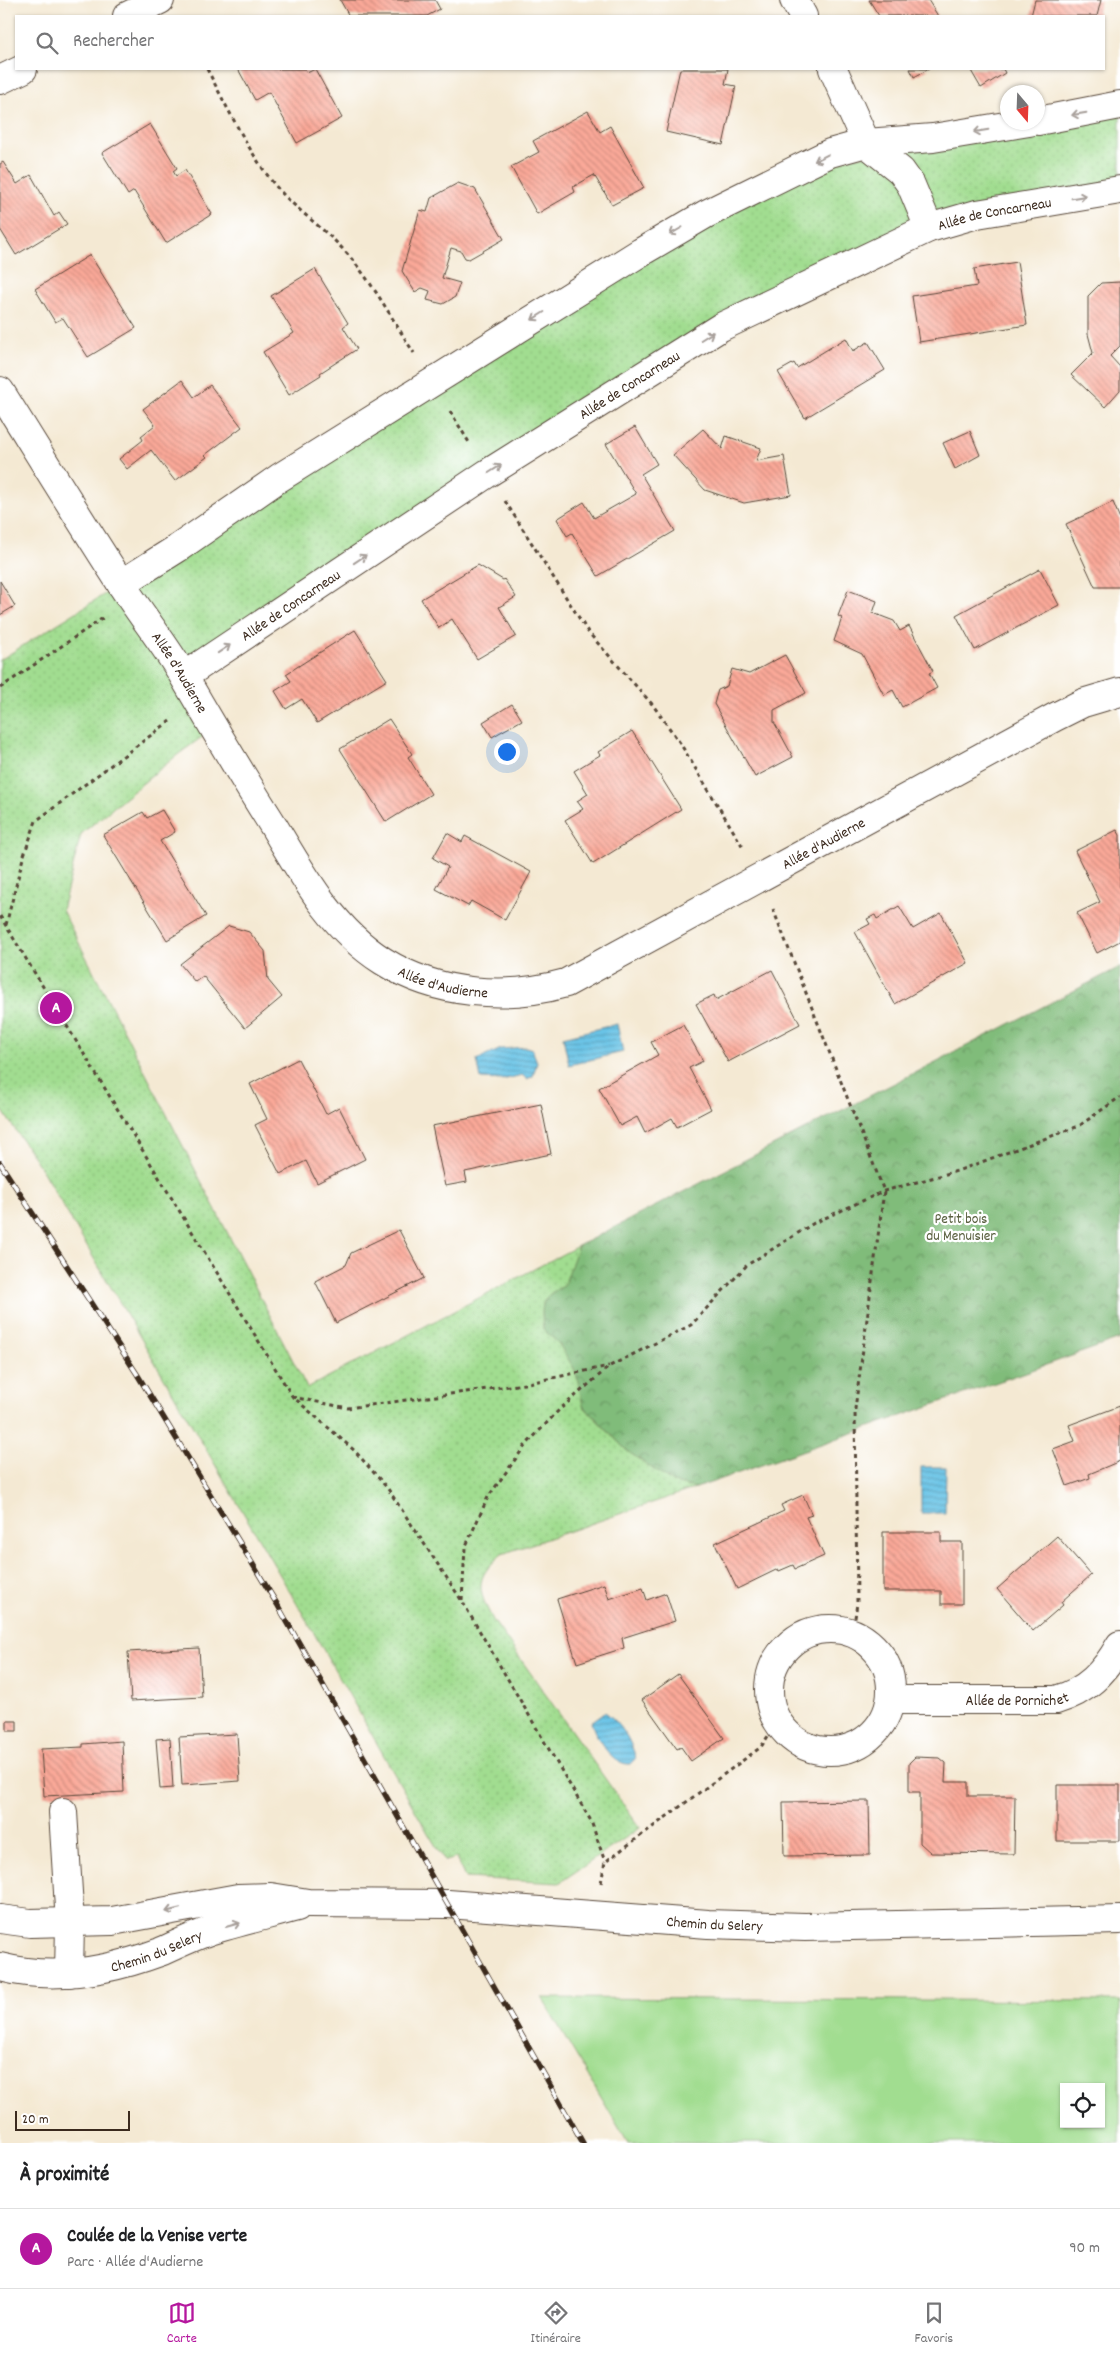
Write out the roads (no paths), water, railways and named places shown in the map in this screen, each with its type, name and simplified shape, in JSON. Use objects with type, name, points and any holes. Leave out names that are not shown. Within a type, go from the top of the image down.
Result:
[{"type":"street","points":[[129,15],[160,0]]},
{"type":"street","points":[[794,0],[802,15]]},
{"type":"street","points":[[0,80],[21,70]]},
{"type":"street","points":[[833,70],[866,143],[901,171],[911,185],[929,228]]},
{"type":"street","points":[[1045,120],[1120,105]]},
{"type":"street","points":[[126,592],[178,548],[279,478],[548,309],[706,214],[830,154],[866,143],[933,138],[1000,127]]},
{"type":"street","name":"Allée de Concarneau","points":[[184,676],[488,473],[722,327],[929,228],[976,214],[1120,190]]},
{"type":"street","name":"Allée d'Audierne","points":[[0,392],[126,592],[184,676],[197,701],[306,878],[330,913],[348,933],[383,961],[430,983],[477,992],[498,993],[541,990],[566,983],[1055,717],[1083,703],[1120,692]]},
{"type":"street","points":[[832,1628],[853,1633],[876,1648],[890,1672],[891,1700],[886,1718],[874,1733],[860,1745],[842,1751],[823,1751],[805,1746],[789,1736],[777,1722],[770,1702],[769,1679],[777,1659],[791,1643],[810,1631],[832,1628]]},
{"type":"street","name":"Allée de Pornichet","points":[[891,1700],[1056,1700],[1079,1692],[1090,1684],[1108,1665],[1120,1645]]},
{"type":"street","points":[[63,1812],[70,1924],[69,1973]]},
{"type":"street","name":"Chemin du Selery","points":[[0,1919],[30,1923],[70,1924],[131,1918],[238,1898],[271,1897],[308,1903],[448,1904],[708,1924],[805,1927],[1120,1920]]},
{"type":"street","name":"Chemin du Selery","points":[[0,1968],[37,1973],[90,1972],[117,1966],[160,1952],[208,1932],[308,1903]]},
{"type":"water","points":[[617,1024],[623,1052],[569,1065],[563,1037]]},
{"type":"water","points":[[526,1047],[532,1049],[537,1062],[533,1076],[527,1079],[522,1075],[502,1080],[481,1079],[477,1060],[501,1049]]},
{"type":"water","points":[[921,1467],[946,1467],[945,1513],[921,1513]]},
{"type":"water","points":[[605,1712],[621,1727],[631,1745],[636,1758],[630,1764],[623,1763],[611,1755],[597,1735],[591,1722]]},
{"type":"railway","points":[[0,1163],[137,1374],[277,1604],[583,2143]]},
{"type":"place","name":"Coulée de la Venise verte","points":[[56,1008]]},
{"type":"park label","name":"Petit bois du Menuisier","points":[[961,1226]]}]
